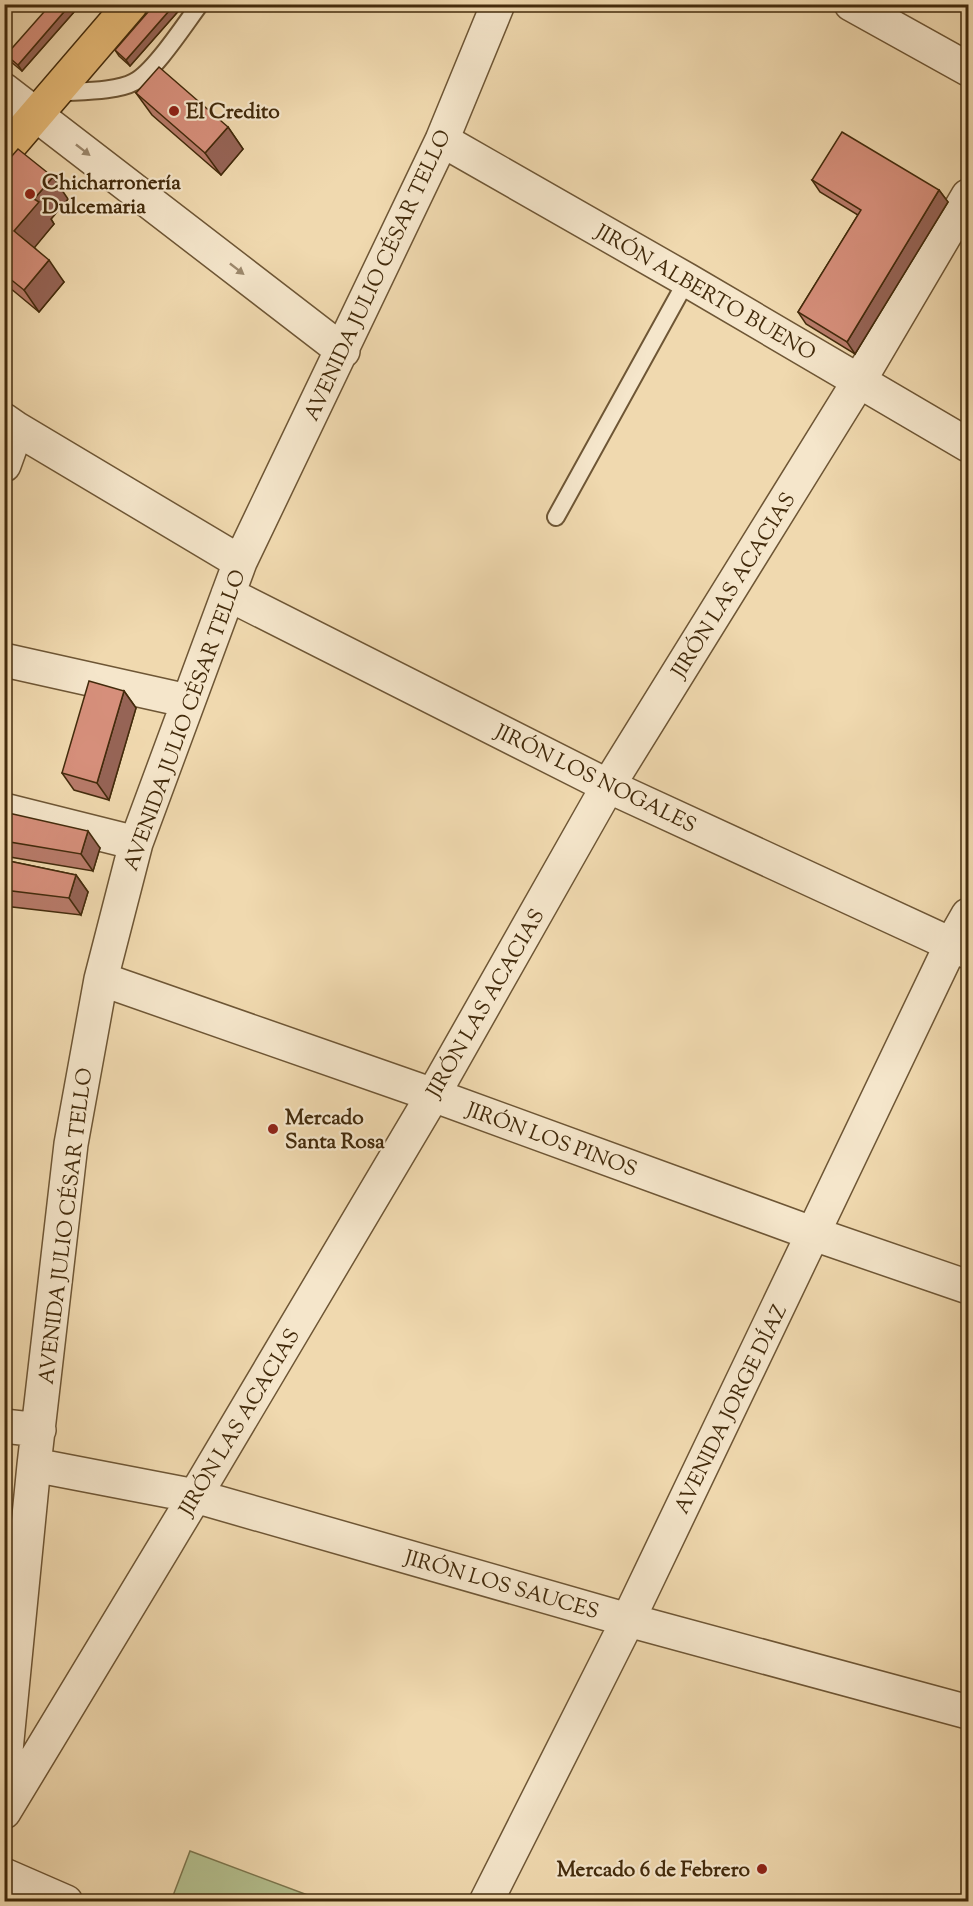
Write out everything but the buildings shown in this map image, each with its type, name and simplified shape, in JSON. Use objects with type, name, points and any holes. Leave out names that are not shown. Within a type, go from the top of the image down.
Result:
[{"type":"main road","points":[[4,152],[131,4]]},
{"type":"street","name":"AVENIDA JULIO CÉSAR TELLO","points":[[4,1771],[34,1466],[71,1144],[101,979],[136,843],[240,562],[343,351],[442,140],[498,4]]},
{"type":"street","points":[[851,4],[969,69]]},
{"type":"street","points":[[4,90],[45,104],[343,351]]},
{"type":"street","name":"JIRÓN ALBERTO BUENO","points":[[442,140],[687,279],[969,445]]},
{"type":"street","name":"JIRÓN LAS ACACIAS","points":[[4,1812],[433,1095],[608,786],[860,381],[969,196]]},
{"type":"street","points":[[4,465],[11,425],[240,562]]},
{"type":"street","name":"JIRÓN LOS NOGALES","points":[[228,594],[608,786],[960,948]]},
{"type":"street","points":[[4,660],[188,701]]},
{"type":"street","points":[[4,810],[136,843]]},
{"type":"street","name":"AVENIDA JORGE DÍAZ","points":[[486,1902],[628,1620],[814,1234],[960,948],[969,915]]},
{"type":"street","name":"JIRÓN LOS PINOS","points":[[101,979],[433,1095],[814,1234],[969,1287]]},
{"type":"street","points":[[4,1426],[39,1431]]},
{"type":"street","name":"JIRÓN LOS SAUCES","points":[[34,1466],[195,1496],[628,1620],[969,1712]]},
{"type":"street","points":[[4,1875],[66,1902]]},
{"type":"lane","points":[[45,104],[134,83],[146,74],[201,4]]},
{"type":"lane","points":[[556,517],[687,279]]},
{"type":"green space","points":[[190,1851],[313,1897],[312,1901],[171,1901]]},
{"type":"place","name":"El Credito","points":[[174,111]]},
{"type":"place","name":"Chicharronería Dulcemaria","points":[[30,194]]},
{"type":"place","name":"Mercado Santa Rosa","points":[[273,1129]]},
{"type":"place","name":"Mercado 6 de Febrero","points":[[762,1869]]}]
